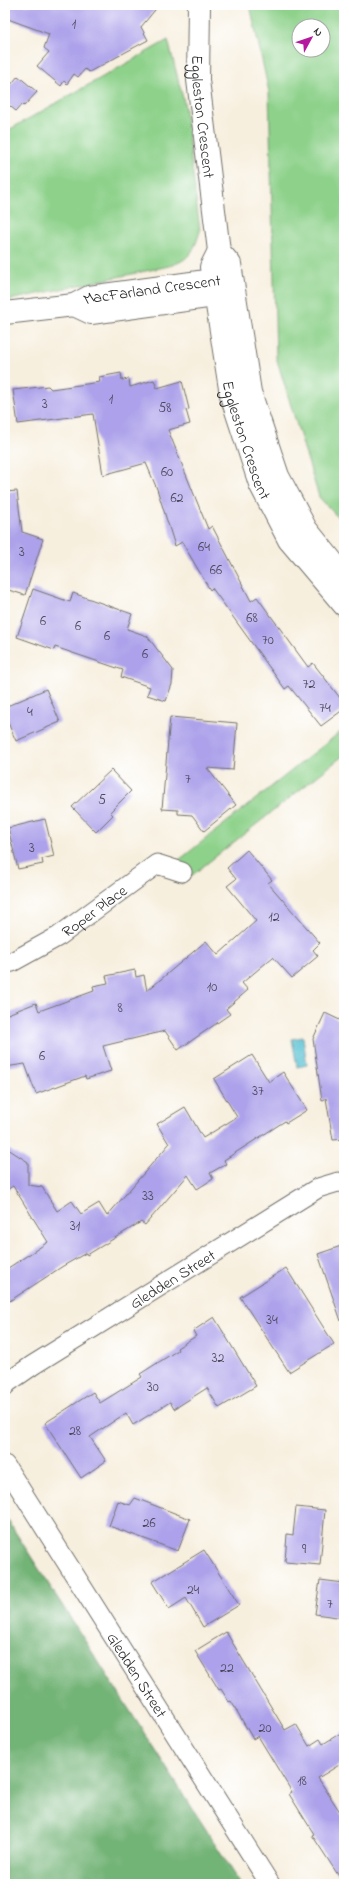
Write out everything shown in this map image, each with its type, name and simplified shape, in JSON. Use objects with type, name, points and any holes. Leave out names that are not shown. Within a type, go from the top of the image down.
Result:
[{"type":"street","name":"Eggleston Crescent","points":[[200,5],[198,80],[219,251],[230,264],[224,287],[231,395],[260,484],[289,540],[344,605]]},
{"type":"street","name":"Eggleston Crescent","points":[[224,287],[250,392],[278,476],[306,529],[344,576]]},
{"type":"street","name":"MacFarland Crescent","points":[[5,313],[74,305],[92,313],[224,287]]},
{"type":"street","name":"Roper Place","points":[[5,962],[12,962],[59,936],[157,864],[182,872]]},
{"type":"street","name":"Gledden Street","points":[[5,1386],[33,1365],[318,1188],[338,1182],[344,1183]]},
{"type":"street","name":"Gledden Street","points":[[5,1465],[270,1884]]},
{"type":"green space","points":[[250,5],[344,5],[344,524],[319,497],[276,357],[269,92]]},
{"type":"green space","points":[[168,40],[184,102],[200,231],[196,244],[190,254],[182,261],[169,266],[5,301],[5,132]]},
{"type":"green space","points":[[344,729],[344,755],[181,884],[182,872],[179,860]]},
{"type":"green space","points":[[5,1516],[241,1884],[5,1884]]},
{"type":"water","points":[[303,1037],[307,1065],[297,1067],[292,1039]]},
{"type":"building","points":[[5,5],[159,5],[141,27],[148,40],[89,72],[85,69],[78,77],[74,74],[67,84],[64,81],[61,86],[37,66],[49,52],[44,48],[49,34],[5,18]]},
{"type":"building","points":[[18,76],[37,92],[24,106],[22,104],[16,111],[5,102],[5,92]]},
{"type":"building","points":[[121,373],[122,380],[129,379],[130,387],[154,380],[157,388],[182,381],[189,409],[186,410],[190,424],[168,430],[208,529],[212,526],[251,601],[257,597],[308,667],[313,663],[344,703],[344,709],[321,726],[289,686],[285,689],[212,588],[210,590],[182,542],[175,546],[157,489],[146,463],[103,475],[93,414],[18,424],[13,390],[48,386],[51,389],[100,382],[99,377]]},
{"type":"building","points":[[17,491],[22,532],[43,539],[25,595],[5,589],[5,492]]},
{"type":"building","points":[[33,589],[70,602],[73,593],[132,614],[127,629],[147,636],[173,670],[172,684],[166,701],[147,695],[150,687],[121,677],[123,670],[55,647],[54,650],[17,637]]},
{"type":"building","points":[[46,689],[60,722],[16,741],[5,716],[5,707]]},
{"type":"building","points":[[170,717],[237,723],[233,770],[207,768],[236,805],[204,831],[192,815],[178,814],[178,810],[162,809]]},
{"type":"building","points":[[111,770],[131,791],[110,812],[113,815],[96,832],[72,807]]},
{"type":"building","points":[[45,819],[54,856],[42,859],[43,864],[18,869],[8,828]]},
{"type":"building","points":[[247,850],[272,880],[268,883],[320,943],[313,950],[318,956],[292,978],[273,957],[242,983],[248,990],[226,1009],[230,1014],[178,1050],[165,1031],[103,1046],[111,1071],[86,1079],[85,1076],[36,1094],[25,1064],[5,1067],[5,1015],[36,1003],[39,1011],[94,991],[93,986],[108,983],[106,976],[135,970],[136,977],[144,975],[147,991],[206,941],[218,955],[256,921],[227,886],[236,879],[227,868]]},
{"type":"building","points":[[325,1013],[344,1022],[344,1139],[333,1140],[326,1098],[322,1101],[313,1039]]},
{"type":"building","points":[[252,1055],[269,1082],[283,1072],[307,1110],[286,1123],[285,1121],[224,1160],[226,1164],[210,1173],[213,1179],[197,1189],[188,1175],[145,1225],[141,1222],[87,1255],[86,1253],[63,1266],[5,1304],[5,1270],[48,1242],[13,1186],[5,1191],[5,1147],[28,1162],[28,1185],[42,1187],[57,1211],[72,1201],[81,1214],[99,1203],[107,1216],[169,1144],[157,1124],[185,1107],[203,1138],[237,1117],[214,1079]]},
{"type":"building","points":[[344,1245],[344,1321],[341,1321],[318,1254]]},
{"type":"building","points":[[286,1268],[334,1344],[289,1372],[240,1297]]},
{"type":"building","points":[[214,1317],[256,1386],[219,1408],[207,1388],[174,1409],[170,1402],[133,1425],[126,1413],[90,1437],[106,1461],[81,1478],[45,1423],[93,1392],[100,1403],[142,1377],[140,1374],[178,1350],[177,1348],[196,1336],[193,1331]]},
{"type":"building","points":[[135,1498],[190,1519],[178,1551],[109,1526],[118,1501],[130,1505]]},
{"type":"building","points":[[296,1507],[325,1510],[320,1565],[285,1562],[287,1534],[293,1535]]},
{"type":"building","points":[[204,1550],[239,1605],[203,1627],[186,1598],[169,1609],[152,1582]]},
{"type":"building","points":[[320,1580],[344,1583],[344,1618],[315,1614]]},
{"type":"building","points":[[226,1632],[285,1730],[296,1724],[309,1746],[320,1739],[323,1744],[344,1731],[344,1762],[318,1778],[344,1818],[344,1884],[312,1835],[314,1834],[289,1794],[292,1792],[258,1736],[253,1739],[231,1701],[229,1702],[221,1689],[219,1690],[195,1651]]}]
